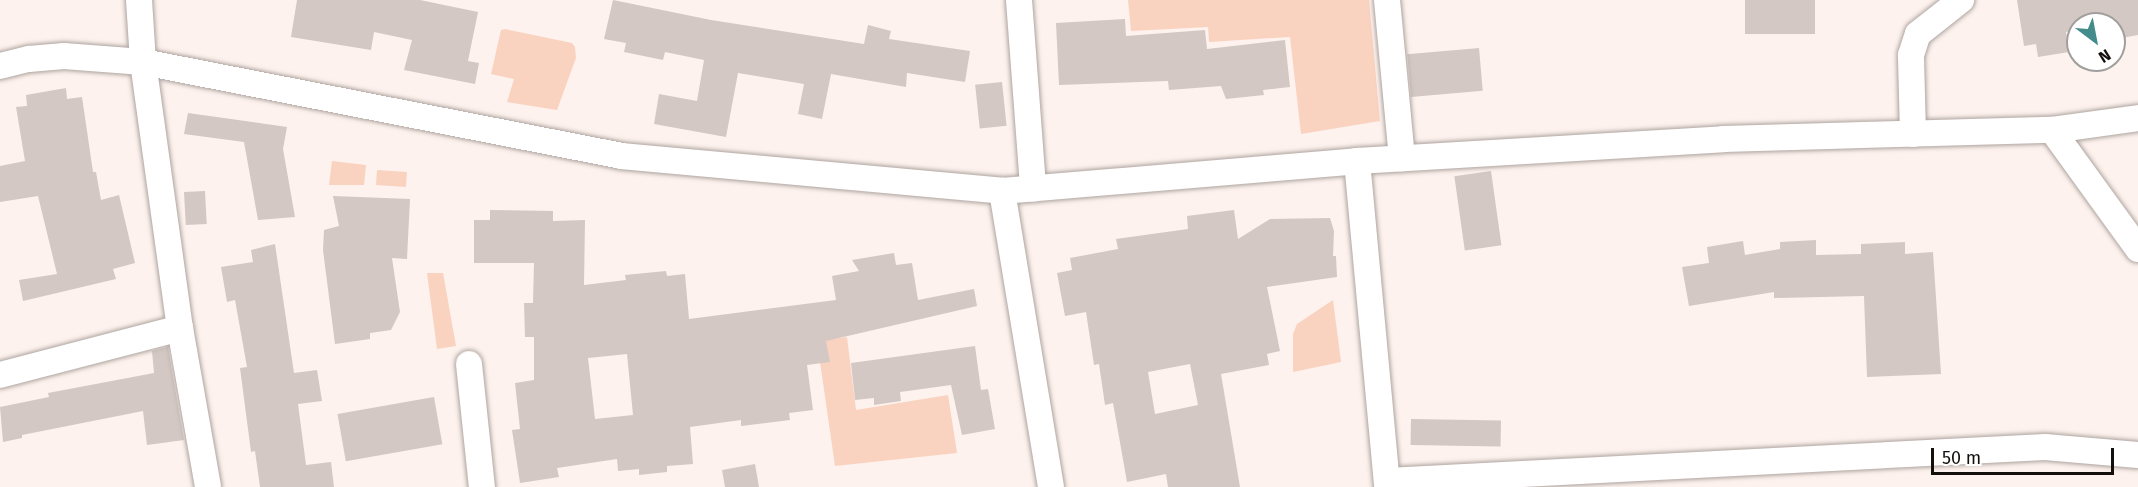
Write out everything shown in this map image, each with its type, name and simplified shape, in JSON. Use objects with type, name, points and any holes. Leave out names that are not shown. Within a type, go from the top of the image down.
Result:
[{"type":"street","points":[[139,0],[143,62],[180,328],[208,487]]},
{"type":"street","points":[[1019,0],[1034,188]]},
{"type":"street","points":[[1387,0],[1402,158]]},
{"type":"street","points":[[1912,134],[1911,55],[1918,34],[1961,0]]},
{"type":"street","points":[[0,66],[29,59],[64,56],[143,62],[621,156],[1002,191],[1402,158],[1724,139],[2052,130],[2138,118]]},
{"type":"street","points":[[2052,130],[2138,249]]},
{"type":"street","points":[[1357,161],[1387,484],[2045,447],[2138,455]]},
{"type":"street","points":[[1002,191],[1044,486]]},
{"type":"street","points":[[0,375],[180,328]]},
{"type":"street","points":[[469,364],[482,487]]},
{"type":"shaded area","points":[[1128,0],[1369,0],[1380,121],[1301,134],[1290,37],[1209,42],[1208,27],[1131,31]]},
{"type":"shaded area","points":[[501,30],[572,43],[575,47],[576,58],[557,110],[507,102],[514,79],[491,74]]},
{"type":"shaded area","points":[[332,161],[366,165],[364,185],[329,185]]},
{"type":"shaded area","points":[[377,170],[407,172],[406,187],[376,185]]},
{"type":"shaded area","points":[[427,273],[443,273],[456,346],[437,349]]},
{"type":"shaded area","points":[[1333,300],[1341,362],[1293,372],[1293,334],[1297,324]]},
{"type":"shaded area","points":[[847,337],[856,410],[948,395],[957,453],[835,466],[817,341]]},
{"type":"building","points":[[297,0],[420,0],[478,12],[468,61],[479,63],[475,84],[404,70],[412,40],[374,32],[371,50],[291,37]]},
{"type":"building","points":[[613,0],[711,20],[864,44],[868,25],[891,31],[889,39],[970,51],[965,82],[907,73],[906,87],[831,74],[822,119],[798,114],[804,84],[738,73],[726,137],[654,124],[659,94],[697,101],[704,60],[665,52],[663,60],[624,52],[626,43],[604,39]]},
{"type":"building","points":[[1745,0],[1815,0],[1815,34],[1745,34]]},
{"type":"building","points":[[2017,0],[2138,0],[2138,35],[2126,37],[2126,12],[2066,12],[2066,52],[2038,57],[2036,44],[2024,46]]},
{"type":"building","points":[[1125,19],[1126,36],[1205,30],[1207,49],[1285,40],[1290,87],[1263,90],[1264,95],[1226,99],[1221,86],[1169,90],[1168,81],[1059,85],[1056,23]]},
{"type":"building","points":[[1479,48],[1483,91],[1411,97],[1407,54]]},
{"type":"building","points":[[1002,82],[1007,126],[980,129],[975,85]]},
{"type":"building","points":[[66,88],[67,99],[82,97],[93,172],[96,172],[101,200],[119,195],[135,263],[113,269],[116,279],[23,301],[19,280],[57,274],[38,196],[0,202],[0,166],[25,161],[16,107],[27,106],[26,95]]},
{"type":"building","points":[[188,113],[287,127],[283,149],[295,217],[258,220],[244,142],[184,134]]},
{"type":"building","points":[[1491,171],[1501,245],[1465,250],[1454,176]]},
{"type":"building","points":[[205,191],[207,224],[186,225],[184,192]]},
{"type":"building","points":[[333,196],[410,199],[407,259],[392,258],[400,312],[391,330],[370,333],[370,339],[335,344],[323,250],[324,230],[339,226]]},
{"type":"building","points":[[490,210],[553,211],[553,221],[585,220],[584,285],[626,280],[625,275],[666,271],[667,276],[685,274],[689,319],[836,300],[832,276],[859,271],[852,260],[894,253],[896,265],[912,263],[918,300],[974,289],[977,306],[826,341],[830,362],[807,365],[813,410],[789,413],[790,420],[741,426],[741,420],[690,427],[693,464],[667,466],[667,472],[639,475],[639,469],[618,471],[617,459],[557,468],[559,477],[520,483],[512,430],[520,429],[515,383],[534,380],[534,337],[525,337],[524,303],[533,303],[534,263],[474,263],[474,220],[490,220]],"holes":[[[627,354],[633,415],[595,419],[588,358]]]},
{"type":"building","points":[[1234,210],[1238,239],[1270,219],[1330,218],[1334,231],[1333,256],[1336,256],[1337,277],[1267,287],[1280,351],[1267,354],[1269,365],[1221,374],[1240,487],[1168,487],[1166,474],[1127,482],[1113,403],[1105,405],[1099,364],[1094,365],[1086,312],[1065,316],[1057,273],[1072,270],[1070,258],[1118,249],[1116,239],[1188,229],[1187,216]],"holes":[[[1190,364],[1198,405],[1155,414],[1148,372]]]},
{"type":"building","points":[[1816,240],[1816,255],[1861,254],[1861,244],[1905,242],[1905,254],[1933,252],[1941,374],[1867,377],[1864,296],[1774,298],[1774,292],[1689,306],[1682,267],[1709,263],[1707,247],[1743,241],[1745,255],[1780,249],[1780,242]]},
{"type":"building","points":[[275,244],[294,373],[317,370],[322,401],[298,404],[306,465],[331,462],[334,487],[260,487],[255,451],[251,452],[240,368],[247,367],[235,300],[227,302],[221,267],[253,262],[251,250]]},
{"type":"building","points":[[975,346],[981,390],[988,389],[995,429],[962,435],[951,385],[900,392],[901,401],[874,405],[874,398],[855,400],[851,363]]},
{"type":"building","points":[[168,347],[184,440],[147,445],[143,411],[22,435],[22,438],[3,442],[0,407],[49,397],[48,393],[154,373],[152,351]]},
{"type":"building","points":[[434,397],[442,444],[346,461],[337,414]]},
{"type":"building","points":[[1411,419],[1501,421],[1501,447],[1411,445]]},
{"type":"building","points":[[755,464],[759,487],[725,487],[722,470]]}]
